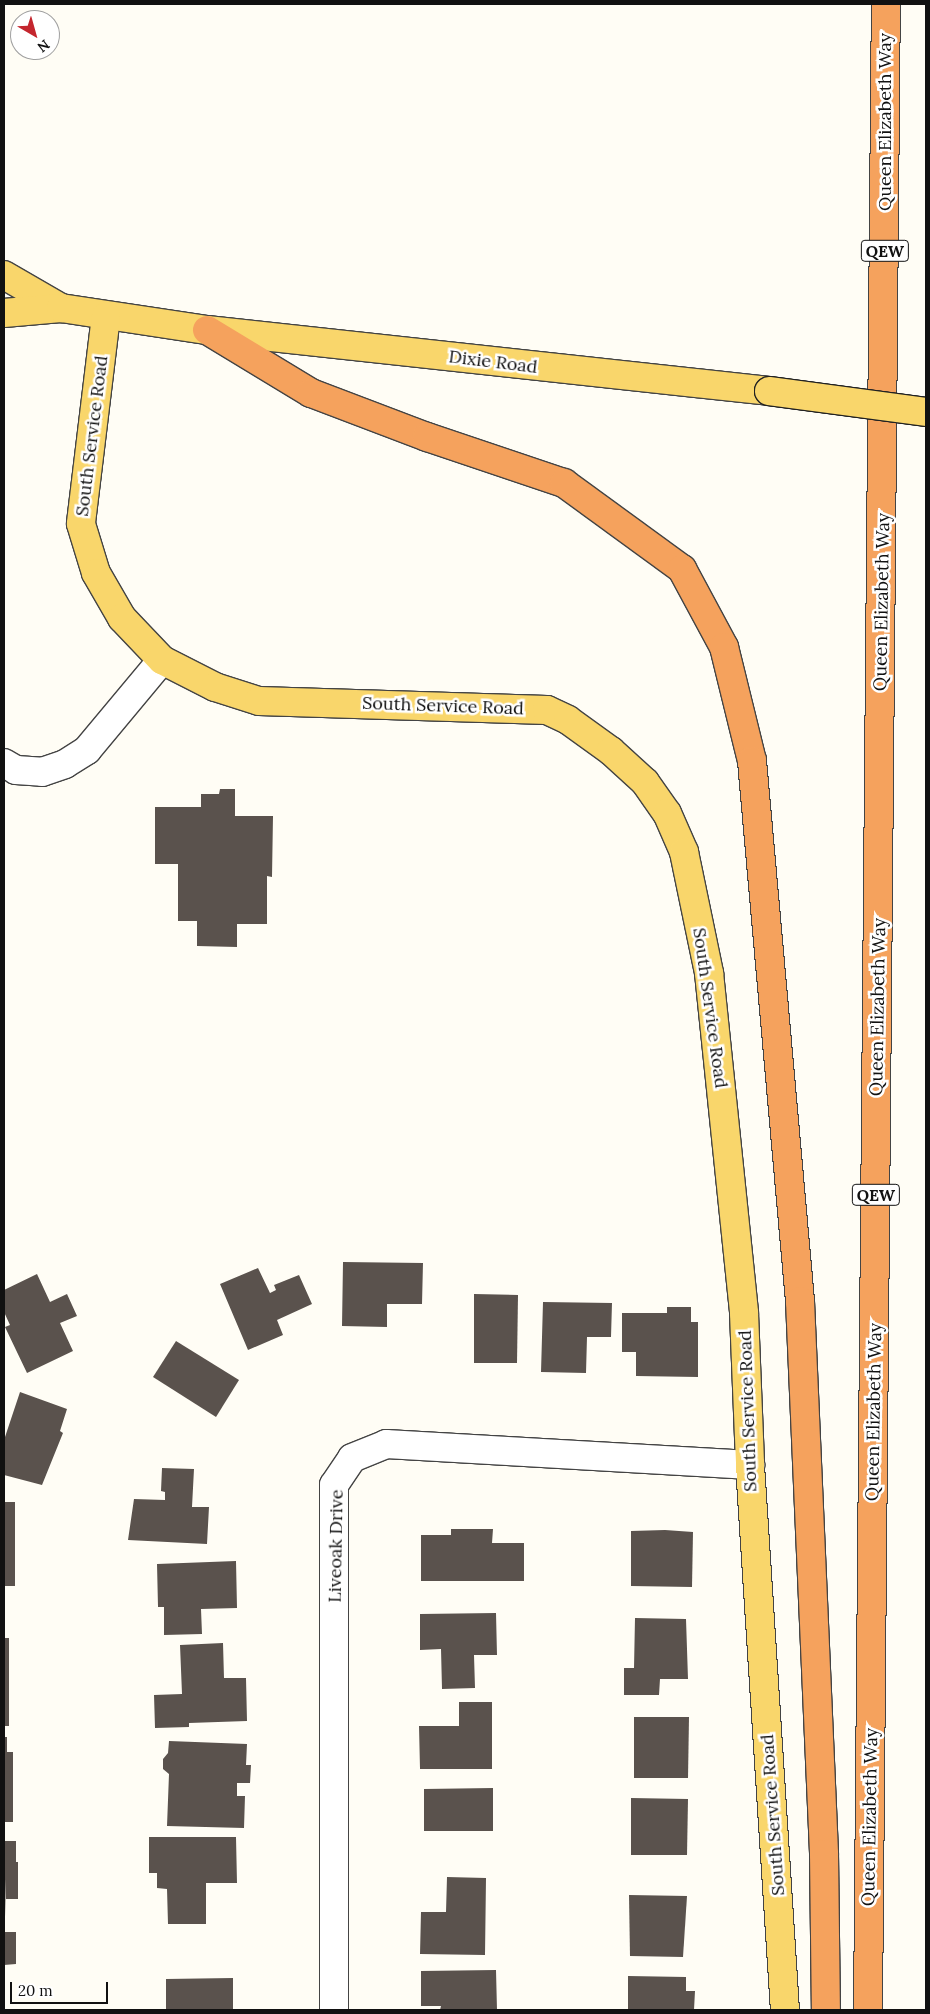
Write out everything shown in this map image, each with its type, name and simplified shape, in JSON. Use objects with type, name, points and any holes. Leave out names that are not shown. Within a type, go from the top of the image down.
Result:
[{"type":"highway","name":"Queen Elizabeth Way","points":[[868,2010],[886,4]]},
{"type":"highway","points":[[207,330],[311,393],[427,437],[564,483],[682,569],[724,647],[752,761],[800,1301],[824,1854],[826,2010]]},
{"type":"main road","name":"Dixie Road","points":[[4,275],[60,308]]},
{"type":"main road","name":"Dixie Road","points":[[4,313],[60,308],[207,330],[769,391],[926,412]]},
{"type":"main road","name":"South Service Road","points":[[106,316],[81,524],[96,573],[122,618],[162,660],[215,687],[259,701],[547,710],[568,720],[611,751],[645,782],[667,813],[684,852],[709,973],[744,1313],[750,1465],[785,2010]]},
{"type":"street","points":[[4,763],[16,770],[42,772],[65,764],[87,750],[162,660]]},
{"type":"street","name":"Liveoak Drive","points":[[334,2010],[334,1486],[352,1458],[386,1444],[750,1465]]},
{"type":"building","points":[[220,789],[235,789],[235,816],[273,816],[272,877],[267,876],[267,924],[237,924],[237,947],[197,946],[197,921],[178,921],[178,864],[155,864],[155,807],[201,807],[201,794],[219,794]]},
{"type":"building","points":[[343,1262],[423,1263],[422,1304],[387,1304],[387,1327],[342,1326]]},
{"type":"building","points":[[258,1268],[270,1293],[276,1290],[274,1285],[299,1275],[312,1304],[277,1320],[283,1335],[248,1350],[220,1284]]},
{"type":"building","points":[[37,1274],[50,1302],[67,1294],[77,1316],[60,1323],[73,1351],[27,1373],[5,1327],[10,1325],[4,1312],[4,1290]]},
{"type":"building","points":[[474,1294],[518,1295],[517,1363],[474,1363]]},
{"type":"building","points":[[543,1302],[612,1303],[611,1337],[587,1337],[586,1373],[541,1372]]},
{"type":"building","points":[[667,1307],[691,1307],[691,1322],[698,1322],[698,1377],[636,1376],[636,1352],[622,1352],[622,1313],[667,1313]]},
{"type":"building","points":[[176,1341],[239,1380],[216,1417],[153,1377]]},
{"type":"building","points":[[20,1392],[67,1409],[60,1431],[63,1433],[42,1485],[4,1475],[4,1440]]},
{"type":"building","points":[[162,1468],[194,1469],[192,1507],[209,1507],[207,1544],[128,1540],[134,1499],[165,1500],[165,1492],[161,1491]]},
{"type":"building","points":[[4,1502],[15,1502],[15,1586],[4,1586]]},
{"type":"building","points":[[451,1529],[493,1529],[492,1543],[524,1543],[524,1581],[421,1581],[421,1535],[451,1535]]},
{"type":"building","points":[[665,1530],[693,1532],[692,1587],[631,1586],[631,1531]]},
{"type":"building","points":[[236,1561],[237,1608],[201,1609],[202,1634],[164,1635],[164,1607],[158,1607],[157,1564]]},
{"type":"building","points":[[496,1613],[497,1655],[474,1655],[475,1688],[442,1689],[441,1649],[420,1650],[420,1614]]},
{"type":"building","points":[[635,1618],[686,1619],[688,1679],[660,1679],[659,1695],[624,1695],[624,1668],[634,1668]]},
{"type":"building","points":[[4,1638],[9,1638],[9,1726],[4,1726]]},
{"type":"building","points":[[223,1643],[224,1678],[246,1678],[247,1721],[189,1723],[189,1727],[155,1728],[154,1695],[182,1694],[180,1645]]},
{"type":"building","points":[[459,1702],[492,1702],[492,1769],[420,1769],[419,1726],[459,1726]]},
{"type":"building","points":[[634,1717],[689,1717],[688,1778],[634,1778]]},
{"type":"building","points":[[4,1737],[7,1737],[7,1752],[13,1752],[13,1822],[4,1822]]},
{"type":"building","points":[[169,1741],[247,1744],[246,1765],[251,1765],[250,1783],[237,1783],[237,1796],[245,1796],[244,1828],[167,1826],[169,1774],[163,1769],[163,1759],[168,1753]]},
{"type":"building","points":[[493,1788],[493,1831],[424,1831],[424,1789]]},
{"type":"building","points":[[631,1798],[688,1799],[687,1855],[631,1855]]},
{"type":"building","points":[[149,1837],[236,1837],[237,1883],[206,1883],[206,1924],[168,1924],[167,1889],[157,1888],[157,1873],[149,1873]]},
{"type":"building","points":[[4,1841],[16,1841],[16,1862],[18,1862],[18,1899],[6,1899],[6,1917]]},
{"type":"building","points":[[447,1877],[486,1878],[485,1955],[420,1954],[421,1912],[446,1912]]},
{"type":"building","points":[[629,1895],[687,1896],[683,1957],[630,1956]]},
{"type":"building","points":[[4,1932],[16,1932],[16,1964],[4,1965]]},
{"type":"building","points":[[496,1970],[497,2010],[440,2010],[441,2006],[421,2006],[421,1971]]},
{"type":"building","points":[[628,1976],[686,1977],[686,1991],[695,1991],[694,2010],[628,2010]]},
{"type":"building","points":[[233,1978],[233,2010],[166,2010],[166,1979]]}]
